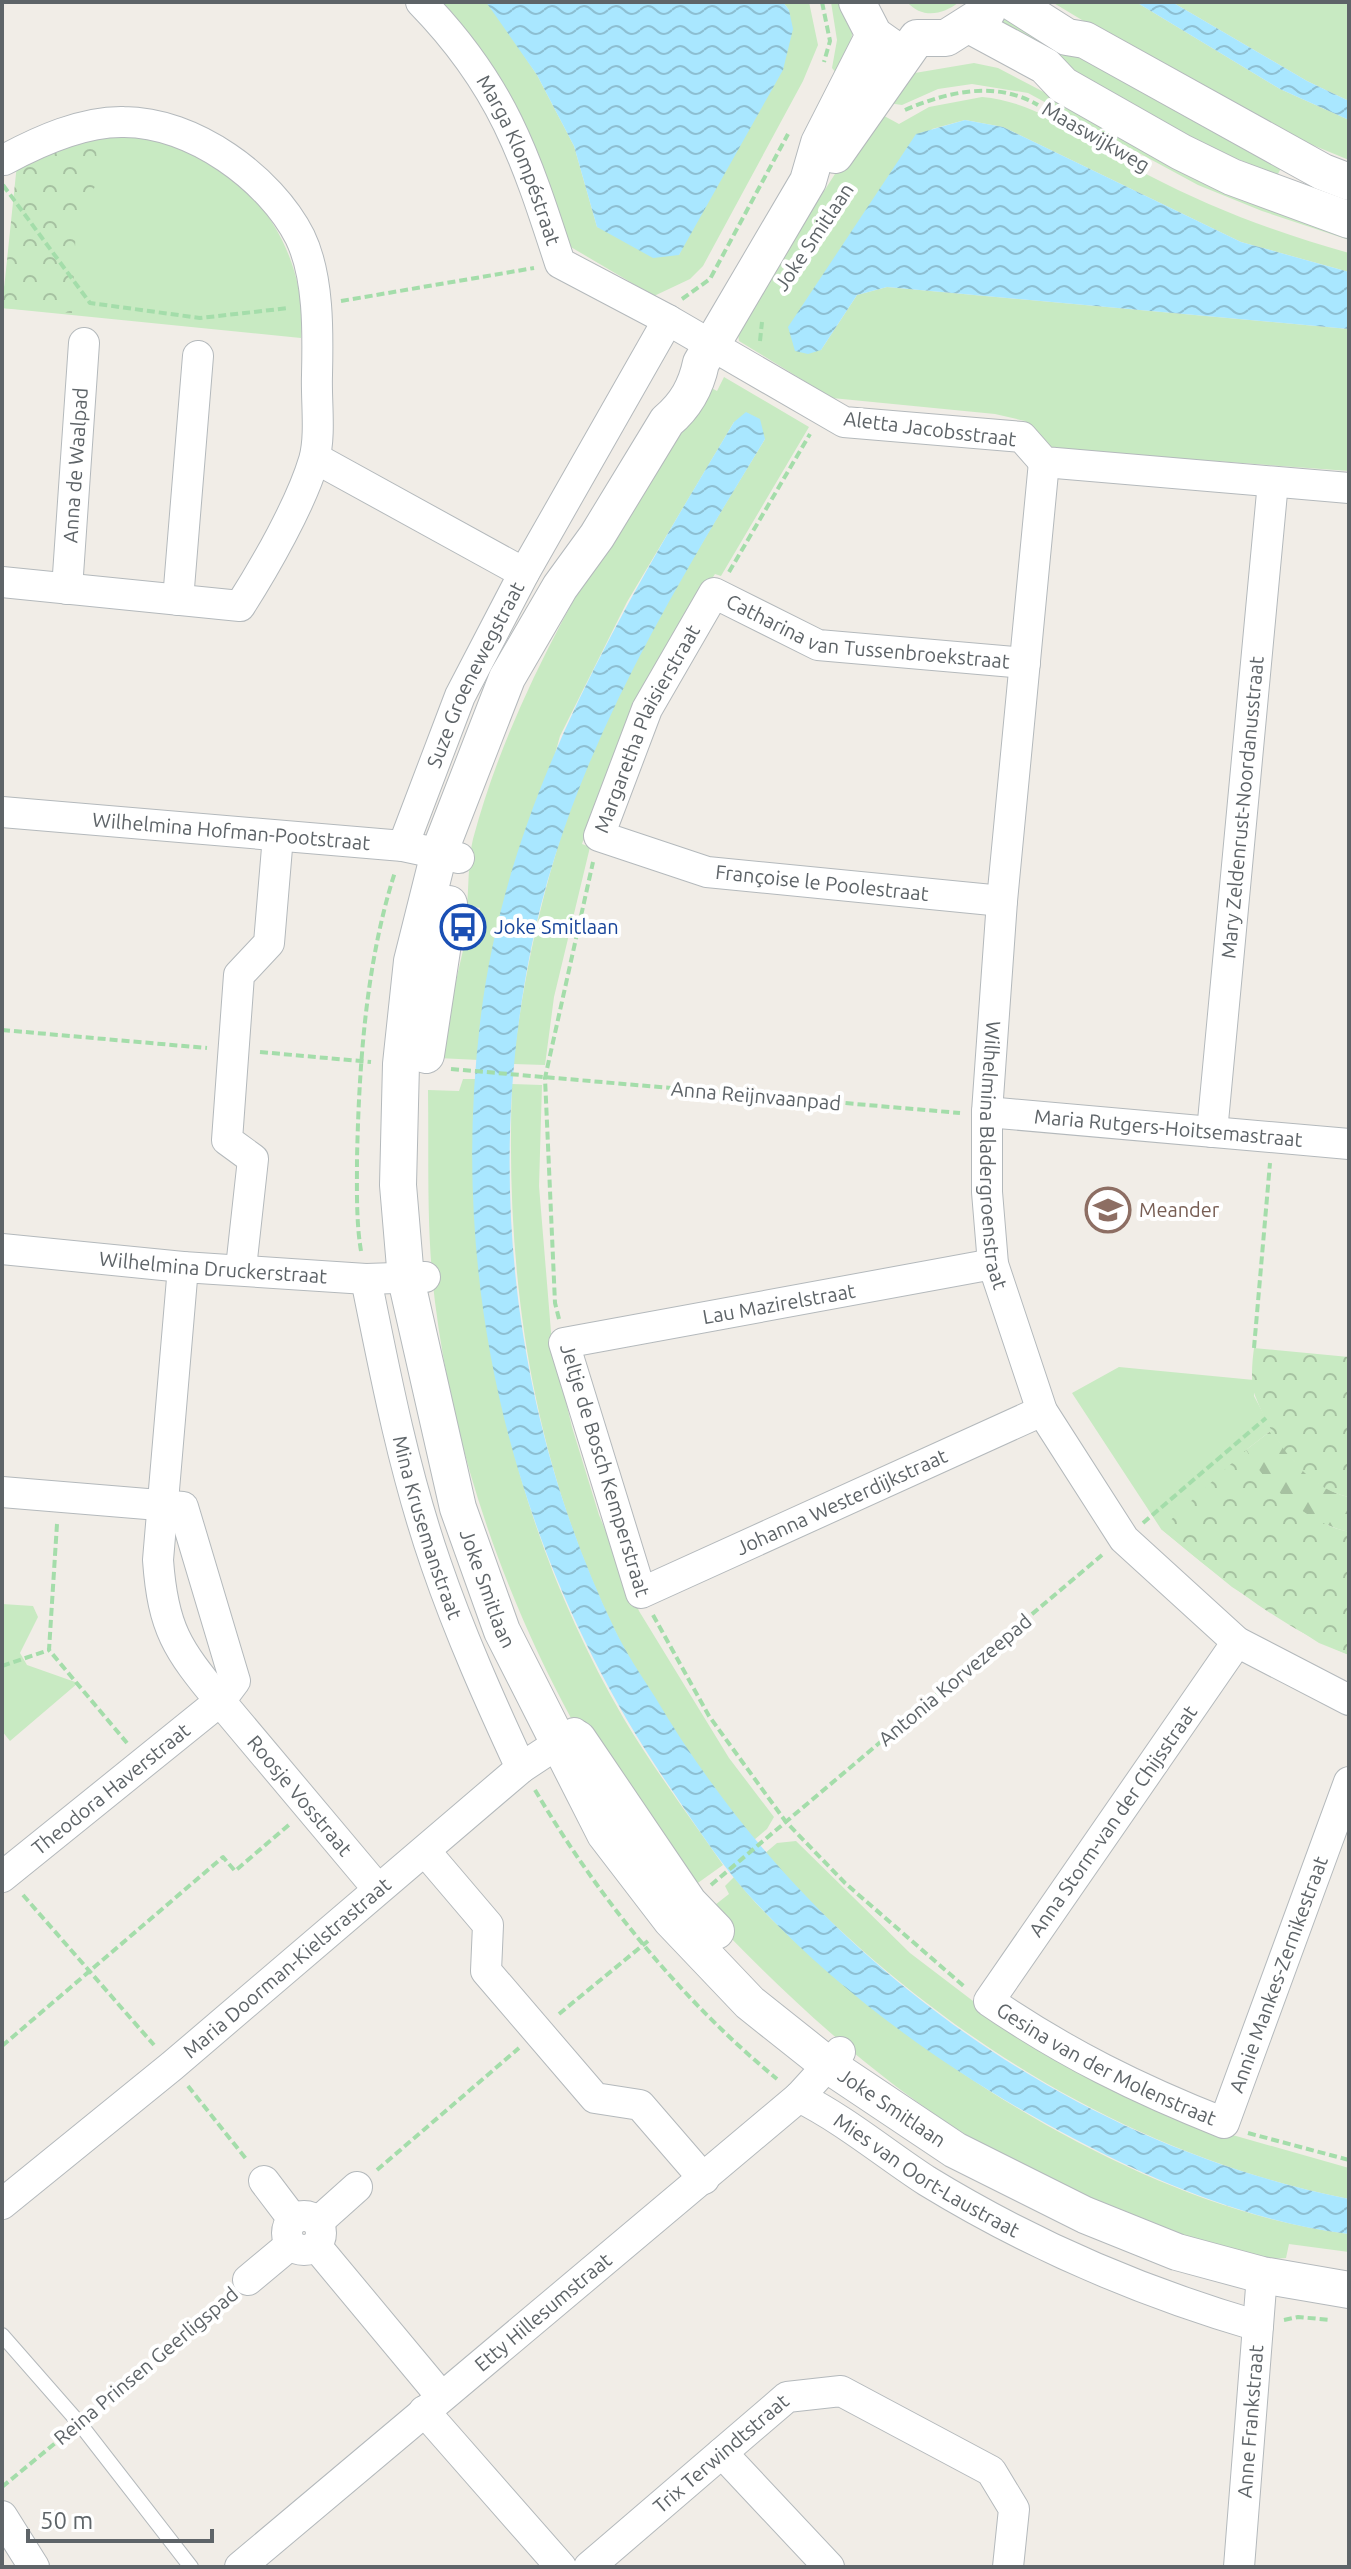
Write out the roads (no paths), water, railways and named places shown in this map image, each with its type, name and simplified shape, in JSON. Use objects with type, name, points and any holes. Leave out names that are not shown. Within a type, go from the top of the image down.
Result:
[{"type":"street","name":"Marga Klompéstraat","points":[[421,2],[459,41],[492,89],[527,163],[560,263],[668,320],[706,355]]},
{"type":"street","points":[[857,2],[912,46],[922,58],[978,27]]},
{"type":"street","points":[[1012,2],[1067,37],[1085,40],[1297,158],[1349,182]]},
{"type":"street","points":[[1042,2],[1074,23],[1085,40]]},
{"type":"street","name":"Joke Smitlaan","points":[[877,18],[862,94],[841,149],[808,181],[706,355],[686,372],[668,404],[667,421],[597,536],[525,683],[449,855],[443,929],[424,1067],[416,1278],[475,1501],[566,1737],[689,1903],[834,2059],[1019,2180],[1085,2215],[1177,2252],[1262,2275],[1343,2305]]},
{"type":"street","name":"Maaswijkweg","points":[[978,27],[1045,66],[1055,97],[1232,177],[1349,220]]},
{"type":"street","name":"Joke Smitlaan","points":[[862,94],[912,46]]},
{"type":"street","points":[[2,171],[39,141],[124,122],[164,129],[201,143],[274,196],[301,239],[316,305],[315,458],[264,569],[240,606],[2,582]]},
{"type":"street","name":"Suze Groenewegstraat","points":[[403,846],[460,696],[524,573],[668,320]]},
{"type":"street","name":"Anna de Waalpad","points":[[67,589],[84,343]]},
{"type":"street","name":"Aletta Jacobsstraat","points":[[706,355],[755,371],[844,422],[1022,437],[1044,462]]},
{"type":"street","points":[[178,600],[198,356]]},
{"type":"street","points":[[315,458],[524,573]]},
{"type":"street","points":[[1044,462],[1349,488]]},
{"type":"street","name":"Wilhelmina Bladergroenstraat","points":[[1044,462],[1002,901],[987,1112],[987,1192],[993,1264],[1042,1411],[1124,1539],[1237,1642],[1349,1700]]},
{"type":"street","name":"Mary Zeldenrust-Noordanusstraat","points":[[1212,1132],[1273,482]]},
{"type":"street","name":"Catharina van Tussenbroekstraat","points":[[714,593],[818,645],[1025,663]]},
{"type":"street","name":"Margaretha Plaisierstraat","points":[[599,836],[647,709],[714,593]]},
{"type":"street","name":"Wilhelmina Hofman-Pootstraat","points":[[2,812],[403,846],[449,855]]},
{"type":"street","points":[[241,1268],[253,1159],[227,1140],[239,975],[269,943],[278,836]]},
{"type":"street","name":"Françoise le Poolestraat","points":[[599,836],[707,872],[1002,901]]},
{"type":"street","name":"Maria Rutgers-Hoitsemastraat","points":[[987,1112],[1349,1144]]},
{"type":"street","name":"Wilhelmina Druckerstraat","points":[[2,1249],[183,1267],[241,1268],[366,1279],[416,1278]]},
{"type":"street","name":"Lau Mazirelstraat","points":[[564,1343],[993,1264]]},
{"type":"street","name":"Roosje Vosstraat","points":[[183,1267],[158,1560],[162,1607],[181,1654],[378,1889]]},
{"type":"street","name":"Mina Krusemanstraat","points":[[366,1279],[387,1383],[435,1561],[472,1663],[521,1768]]},
{"type":"street","name":"Jeltje de Bosch Kemperstraat","points":[[564,1343],[641,1593]]},
{"type":"street","name":"Johanna Westerdijkstraat","points":[[641,1593],[1042,1411]]},
{"type":"street","points":[[2,1492],[163,1508],[183,1507],[235,1681],[220,1701]]},
{"type":"street","name":"Anna Storm-van der Chijsstraat","points":[[989,2001],[1237,1642]]},
{"type":"street","name":"Theodora Haverstraat","points":[[3,1875],[220,1701]]},
{"type":"street","name":"Maria Doorman-Kielstrastraat","points":[[2,2204],[172,2066],[521,1768],[566,1737]]},
{"type":"street","name":"Annie Mankes-Zernikestraat","points":[[1224,2123],[1349,1782]]},
{"type":"street","points":[[425,1851],[488,1925],[486,1971],[595,2098],[640,2105],[704,2179]]},
{"type":"street","name":"Gesina van der Molenstraat","points":[[989,2001],[1051,2044],[1139,2090],[1224,2123]]},
{"type":"street","name":"Etty Hillesumstraat","points":[[240,2567],[704,2179],[799,2097],[834,2059]]},
{"type":"street","name":"Mies van Oort-Laustraat","points":[[799,2097],[826,2110],[927,2180],[1025,2236],[1108,2275],[1258,2326]]},
{"type":"street","points":[[264,2181],[561,2567]]},
{"type":"street","name":"Reina Prinsen Geerligspad","points":[[248,2280],[357,2187]]},
{"type":"street","name":"Anne Frankstraat","points":[[1239,2567],[1262,2275]]},
{"type":"street","name":"Trix Terwindtstraat","points":[[589,2567],[787,2397],[841,2391],[991,2471],[1014,2509],[1008,2567]]},
{"type":"street","points":[[722,2453],[829,2567]]},
{"type":"street","points":[[2,2516],[34,2567]]},
{"type":"lane","points":[[2,2335],[80,2424],[191,2567]]},
{"type":"water","points":[[486,2],[783,2],[789,10],[793,29],[783,70],[679,255],[653,258],[597,227],[574,146],[537,75]]},
{"type":"water","points":[[1136,2],[1172,2],[1307,81],[1349,101],[1349,120],[1280,89]]},
{"type":"water","points":[[965,120],[1003,127],[1241,242],[1349,272],[1349,329],[887,287],[857,295],[821,350],[808,354],[795,351],[788,327],[916,134]]},
{"type":"water","points":[[746,412],[760,419],[765,439],[692,562],[624,687],[568,817],[530,954],[517,1040],[510,1126],[511,1213],[518,1299],[532,1385],[553,1469],[581,1551],[615,1630],[644,1680],[716,1789],[786,1874],[864,1952],[949,2022],[1041,2082],[1139,2132],[1242,2171],[1349,2199],[1349,2234],[1309,2228],[1231,2207],[1155,2178],[1082,2143],[1006,2101],[926,2049],[813,1959],[735,1879],[665,1780],[613,1694],[568,1605],[532,1513],[504,1419],[485,1322],[474,1223],[473,1124],[480,1023],[494,941],[515,861],[542,784],[574,709],[650,564],[734,422]]},
{"type":"place","name":"Joke Smitlaan","points":[[463,927]]},
{"type":"place","name":"Meander","points":[[1108,1210]]}]
